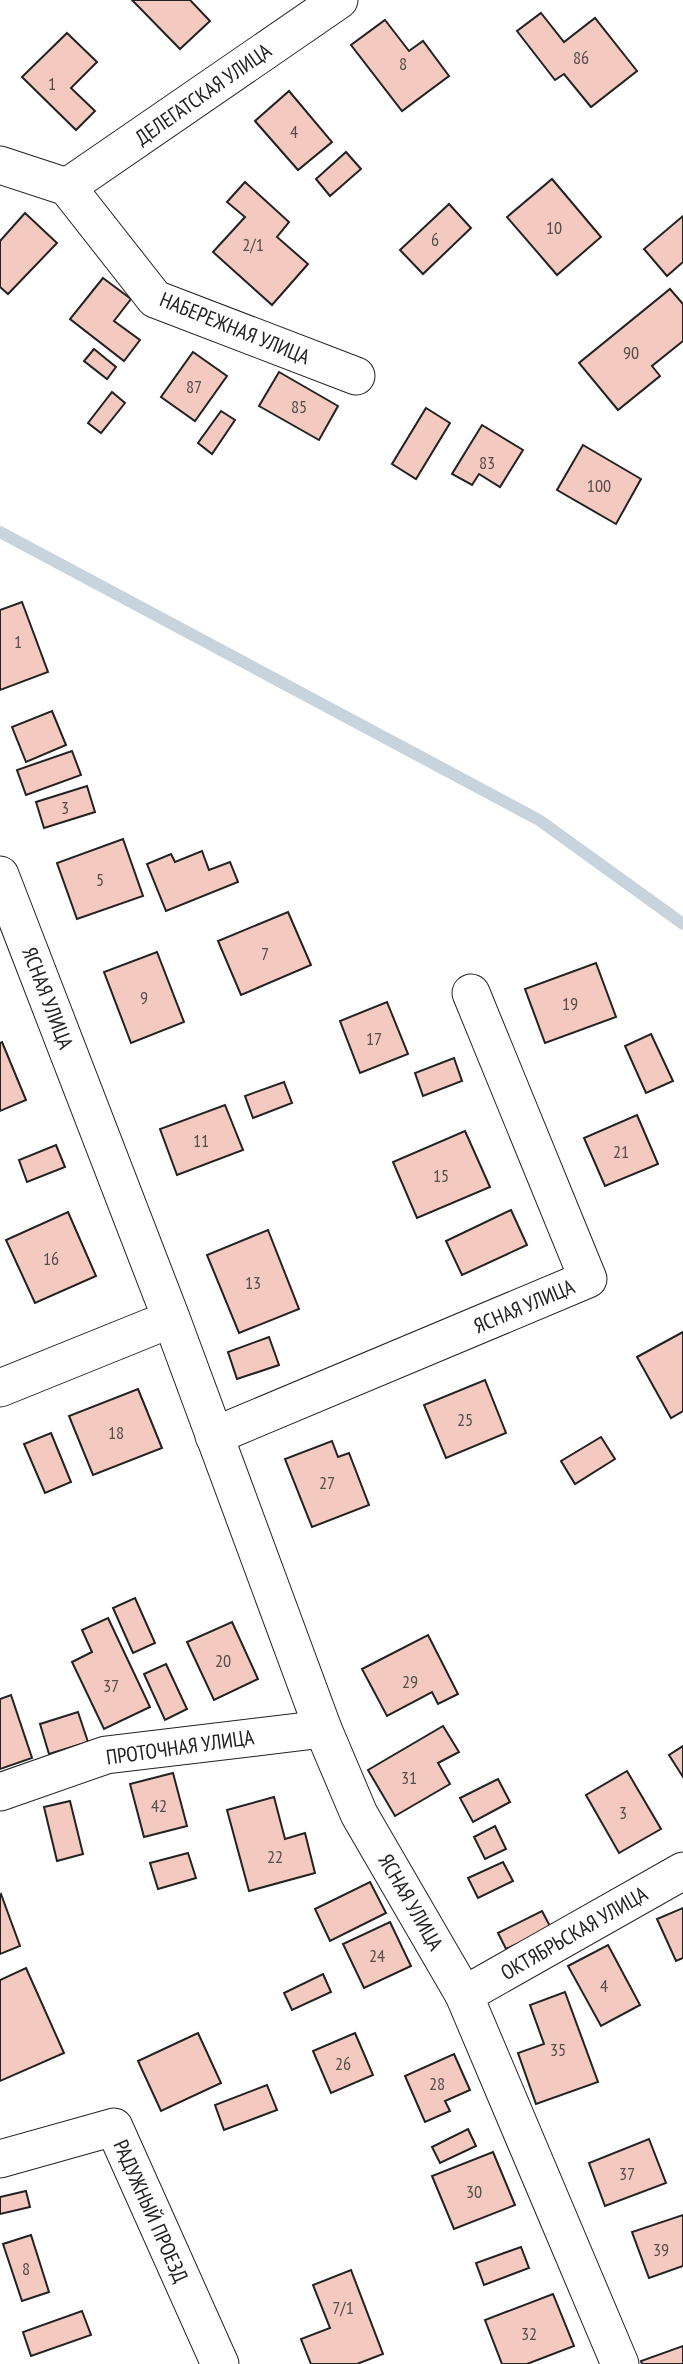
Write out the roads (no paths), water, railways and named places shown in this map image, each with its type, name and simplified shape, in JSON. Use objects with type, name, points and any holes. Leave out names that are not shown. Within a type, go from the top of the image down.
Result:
[{"type":"street","name":"ДЕЛЕГАТСКАЯ УЛИЦА","points":[[67,187],[339,0]]},
{"type":"street","points":[[0,165],[67,187]]},
{"type":"street","name":"НАБЕРЕЖНАЯ УЛИЦА","points":[[67,187],[155,299],[356,376]]},
{"type":"street","name":"ЯСНАЯ УЛИЦА","points":[[0,875],[171,1318],[323,1729],[359,1814],[464,1995],[620,2364]]},
{"type":"street","name":"ЯСНАЯ УЛИЦА","points":[[214,1436],[588,1279],[471,992]]},
{"type":"street","points":[[0,1388],[151,1327]]},
{"type":"street","name":"ПРОТОЧНАЯ УЛИЦА","points":[[0,1792],[106,1755],[323,1729]]},
{"type":"street","name":"ОКТЯБРЬСКАЯ УЛИЦА","points":[[464,1995],[683,1871]]},
{"type":"street","name":"РАДУЖНЫЙ ПРОЕЗД","points":[[0,2160],[114,2127],[220,2364]]},
{"type":"waterway","points":[[0,532],[539,820],[683,924]]}]
